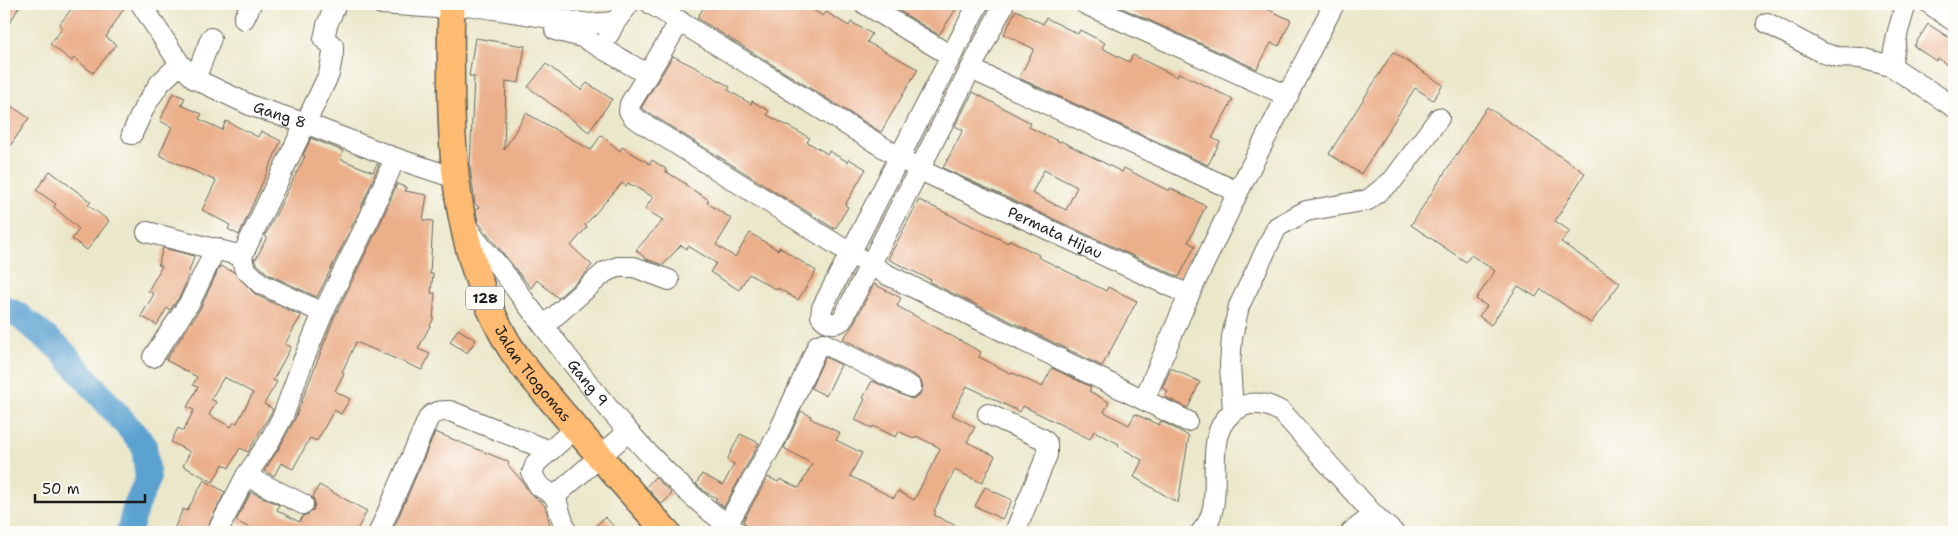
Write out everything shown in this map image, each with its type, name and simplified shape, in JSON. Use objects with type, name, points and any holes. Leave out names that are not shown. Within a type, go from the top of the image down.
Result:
[{"type":"main road","name":"Jalan Tlogomas","points":[[452,7],[451,104],[454,178],[469,252],[480,284],[496,322],[523,365],[600,458],[668,532]]},
{"type":"street","name":"Gang 8","points":[[141,4],[180,64],[195,79],[252,106],[305,123],[395,158],[454,178]]},
{"type":"street","points":[[322,314],[261,284],[244,268],[242,256],[331,64],[332,46],[324,39],[336,4]]},
{"type":"street","points":[[382,4],[452,7],[467,18],[532,20],[569,26],[615,22]]},
{"type":"street","points":[[612,53],[608,42],[609,34],[615,22],[629,4]]},
{"type":"street","name":"Permata Hijau","points":[[651,4],[920,170],[1189,295]]},
{"type":"street","points":[[865,4],[951,56]]},
{"type":"street","points":[[978,4],[822,308],[821,316],[828,322],[836,324],[842,320],[1004,4]]},
{"type":"street","points":[[1085,4],[1288,96]]},
{"type":"street","points":[[1891,66],[1906,4]]},
{"type":"street","points":[[1930,4],[1954,21]]},
{"type":"street","points":[[1144,400],[1189,295],[1238,192],[1288,96],[1327,6]]},
{"type":"street","points":[[680,21],[630,104],[629,111],[633,117],[870,264],[1187,421]]},
{"type":"street","points":[[1767,23],[1823,53],[1837,57],[1861,58],[1891,66],[1954,107]]},
{"type":"street","points":[[569,26],[582,37],[647,74]]},
{"type":"street","points":[[195,79],[211,38]]},
{"type":"street","points":[[132,134],[145,106],[160,83],[180,64]]},
{"type":"street","points":[[971,69],[1238,192]]},
{"type":"street","points":[[1233,411],[1230,366],[1232,337],[1240,306],[1277,227],[1306,210],[1368,200],[1394,180],[1439,118]]},
{"type":"street","points":[[217,532],[246,476],[284,416],[322,314],[370,217],[395,158]]},
{"type":"street","name":"Gang 9","points":[[460,212],[472,236],[498,265],[628,432],[670,477],[695,500],[732,529]]},
{"type":"street","points":[[147,232],[242,256]]},
{"type":"street","points":[[153,357],[190,302],[216,248]]},
{"type":"street","points":[[544,326],[605,272],[618,267],[634,267],[669,280]]},
{"type":"street","points":[[732,529],[818,345],[823,343],[911,387]]},
{"type":"street","points":[[1200,532],[1209,520],[1213,506],[1218,432],[1233,411],[1247,404],[1271,406],[1282,412],[1374,515],[1393,532]]},
{"type":"street","points":[[379,532],[428,417],[437,411],[450,411],[550,451]]},
{"type":"street","points":[[988,414],[1043,439],[1047,443],[1047,455],[1015,532]]},
{"type":"street","points":[[566,532],[555,496],[539,486],[532,474],[536,463],[576,428]]},
{"type":"street","points":[[555,496],[628,432]]},
{"type":"street","points":[[246,476],[303,504]]},
{"type":"street","points":[[1351,532],[1374,515]]},
{"type":"building","points":[[4,4],[21,4],[4,32]]},
{"type":"building","points":[[75,4],[117,4],[124,8],[106,37],[116,45],[93,73],[74,58],[72,61],[50,44],[63,28],[59,25]]},
{"type":"building","points":[[706,4],[803,4],[823,16],[826,12],[849,26],[851,22],[872,34],[867,42],[918,69],[881,132],[697,18]]},
{"type":"building","points":[[888,4],[947,4],[956,9],[939,35]]},
{"type":"building","points":[[1113,4],[1256,4],[1291,20],[1279,46],[1271,43],[1257,69]]},
{"type":"building","points":[[1016,10],[1043,24],[1046,18],[1078,34],[1080,30],[1105,43],[1102,48],[1129,62],[1133,55],[1177,77],[1179,73],[1233,99],[1212,138],[1220,142],[1208,165],[1019,78],[1034,49],[1004,34]]},
{"type":"building","points":[[1928,24],[1954,41],[1954,70],[1938,58],[1936,61],[1914,46]]},
{"type":"building","points":[[475,38],[525,46],[519,83],[506,81],[504,150],[526,113],[591,150],[601,135],[620,151],[622,147],[650,164],[652,160],[666,169],[665,171],[709,200],[707,203],[732,219],[716,245],[735,257],[750,233],[778,250],[779,247],[816,271],[798,300],[749,274],[739,290],[710,272],[716,263],[688,246],[687,249],[681,245],[663,265],[646,259],[636,250],[663,220],[645,209],[653,197],[628,183],[626,186],[622,183],[585,225],[587,227],[571,246],[592,265],[584,275],[558,298],[537,280],[531,288],[478,222],[476,210],[479,207],[475,204],[470,166],[474,76],[469,76]]},
{"type":"building","points":[[1393,52],[1443,85],[1433,100],[1415,88],[1361,174],[1329,154]]},
{"type":"building","points":[[673,56],[730,87],[728,90],[751,104],[752,101],[769,111],[767,115],[810,138],[807,142],[828,154],[829,151],[848,162],[849,159],[866,169],[845,205],[848,207],[835,229],[641,108]]},
{"type":"building","points":[[546,64],[581,90],[587,83],[612,99],[589,132],[528,87]]},
{"type":"building","points":[[973,92],[1031,123],[1029,127],[1122,172],[1124,168],[1169,191],[1170,188],[1206,206],[1188,242],[1195,246],[1179,277],[943,168],[963,130],[955,126]],"holes":[[[1044,170],[1077,187],[1066,210],[1032,193]]]},
{"type":"building","points":[[173,93],[185,98],[181,105],[202,114],[199,119],[222,130],[226,121],[258,137],[261,131],[281,141],[239,235],[228,229],[230,225],[202,210],[216,181],[159,155],[172,127],[160,121]]},
{"type":"building","points":[[4,101],[29,118],[4,155]]},
{"type":"building","points":[[1487,107],[1585,173],[1555,221],[1570,231],[1561,242],[1620,283],[1591,323],[1541,289],[1536,297],[1518,286],[1491,325],[1479,316],[1487,306],[1476,299],[1495,271],[1471,255],[1466,262],[1411,225]]},
{"type":"building","points":[[311,138],[343,151],[340,159],[373,172],[377,164],[379,165],[359,212],[317,297],[268,274],[255,262],[254,258],[256,259],[267,237],[265,236],[305,156],[303,155]]},
{"type":"building","points":[[50,171],[91,202],[88,205],[109,221],[87,250],[72,239],[79,229],[54,207],[56,204],[36,190]]},
{"type":"building","points":[[397,184],[407,188],[405,191],[427,195],[423,220],[433,221],[430,274],[433,274],[431,293],[435,293],[433,320],[418,349],[430,354],[422,370],[356,342],[335,391],[350,399],[341,414],[334,410],[317,441],[310,438],[293,469],[281,463],[274,476],[264,471],[294,421],[334,318],[381,222]]},
{"type":"building","points":[[919,200],[1008,243],[1010,240],[1039,255],[1038,257],[1106,291],[1108,287],[1137,301],[1102,366],[930,282],[931,280],[888,259]]},
{"type":"building","points":[[163,248],[194,256],[180,296],[170,310],[167,308],[157,325],[141,316],[154,294],[148,291],[162,266],[158,265]]},
{"type":"building","points":[[220,266],[234,272],[256,295],[301,316],[285,344],[291,347],[273,380],[277,382],[264,404],[273,409],[272,411],[248,452],[240,448],[229,468],[223,464],[213,482],[183,466],[190,452],[171,442],[178,428],[183,431],[194,410],[187,407],[198,387],[193,385],[197,377],[166,360],[200,309]],"holes":[[[224,377],[253,393],[237,423],[234,422],[231,427],[209,415],[216,402],[211,399]]]},
{"type":"building","points":[[874,284],[901,298],[897,306],[981,352],[979,357],[1012,374],[1042,387],[1052,368],[1091,387],[1089,391],[1109,402],[1104,412],[1129,425],[1135,414],[1159,425],[1161,421],[1189,436],[1178,503],[1134,477],[1142,460],[1118,446],[1119,444],[1094,431],[1090,439],[1023,406],[1020,412],[967,386],[952,415],[975,427],[967,442],[995,456],[982,483],[955,470],[934,511],[936,512],[934,515],[968,532],[748,531],[748,527],[743,521],[768,477],[778,482],[780,479],[799,488],[812,464],[784,448],[801,411],[811,416],[810,418],[840,433],[836,440],[862,453],[850,476],[894,498],[898,491],[914,500],[937,455],[940,448],[916,436],[914,439],[899,431],[896,437],[855,420],[872,381],[911,399],[918,397],[923,387],[921,381],[916,376],[843,339],[853,325]]},
{"type":"building","points":[[458,329],[476,340],[467,353],[450,342]]},
{"type":"building","points":[[825,357],[841,365],[826,396],[811,388]]},
{"type":"building","points":[[1171,368],[1200,382],[1188,408],[1165,397],[1168,391],[1162,388]]},
{"type":"building","points":[[435,432],[509,462],[508,465],[529,492],[545,506],[552,532],[392,532]]},
{"type":"building","points":[[740,434],[759,443],[724,507],[715,500],[717,498],[696,484],[702,474],[723,485],[734,464],[727,460]]},
{"type":"building","points":[[655,477],[672,494],[662,504],[646,487]]},
{"type":"building","points":[[204,480],[225,492],[205,532],[180,532],[174,529],[183,509],[187,511]]},
{"type":"building","points":[[319,485],[367,511],[356,532],[258,532],[236,521],[251,492],[279,505],[277,510],[299,522],[303,516],[313,510],[315,504],[313,497]]},
{"type":"building","points":[[985,487],[1012,500],[1002,519],[975,506]]},
{"type":"building","points":[[605,517],[619,532],[589,532]]},
{"type":"waterway","points":[[4,309],[17,314],[60,349],[144,445],[148,479],[135,509],[129,532]]}]
